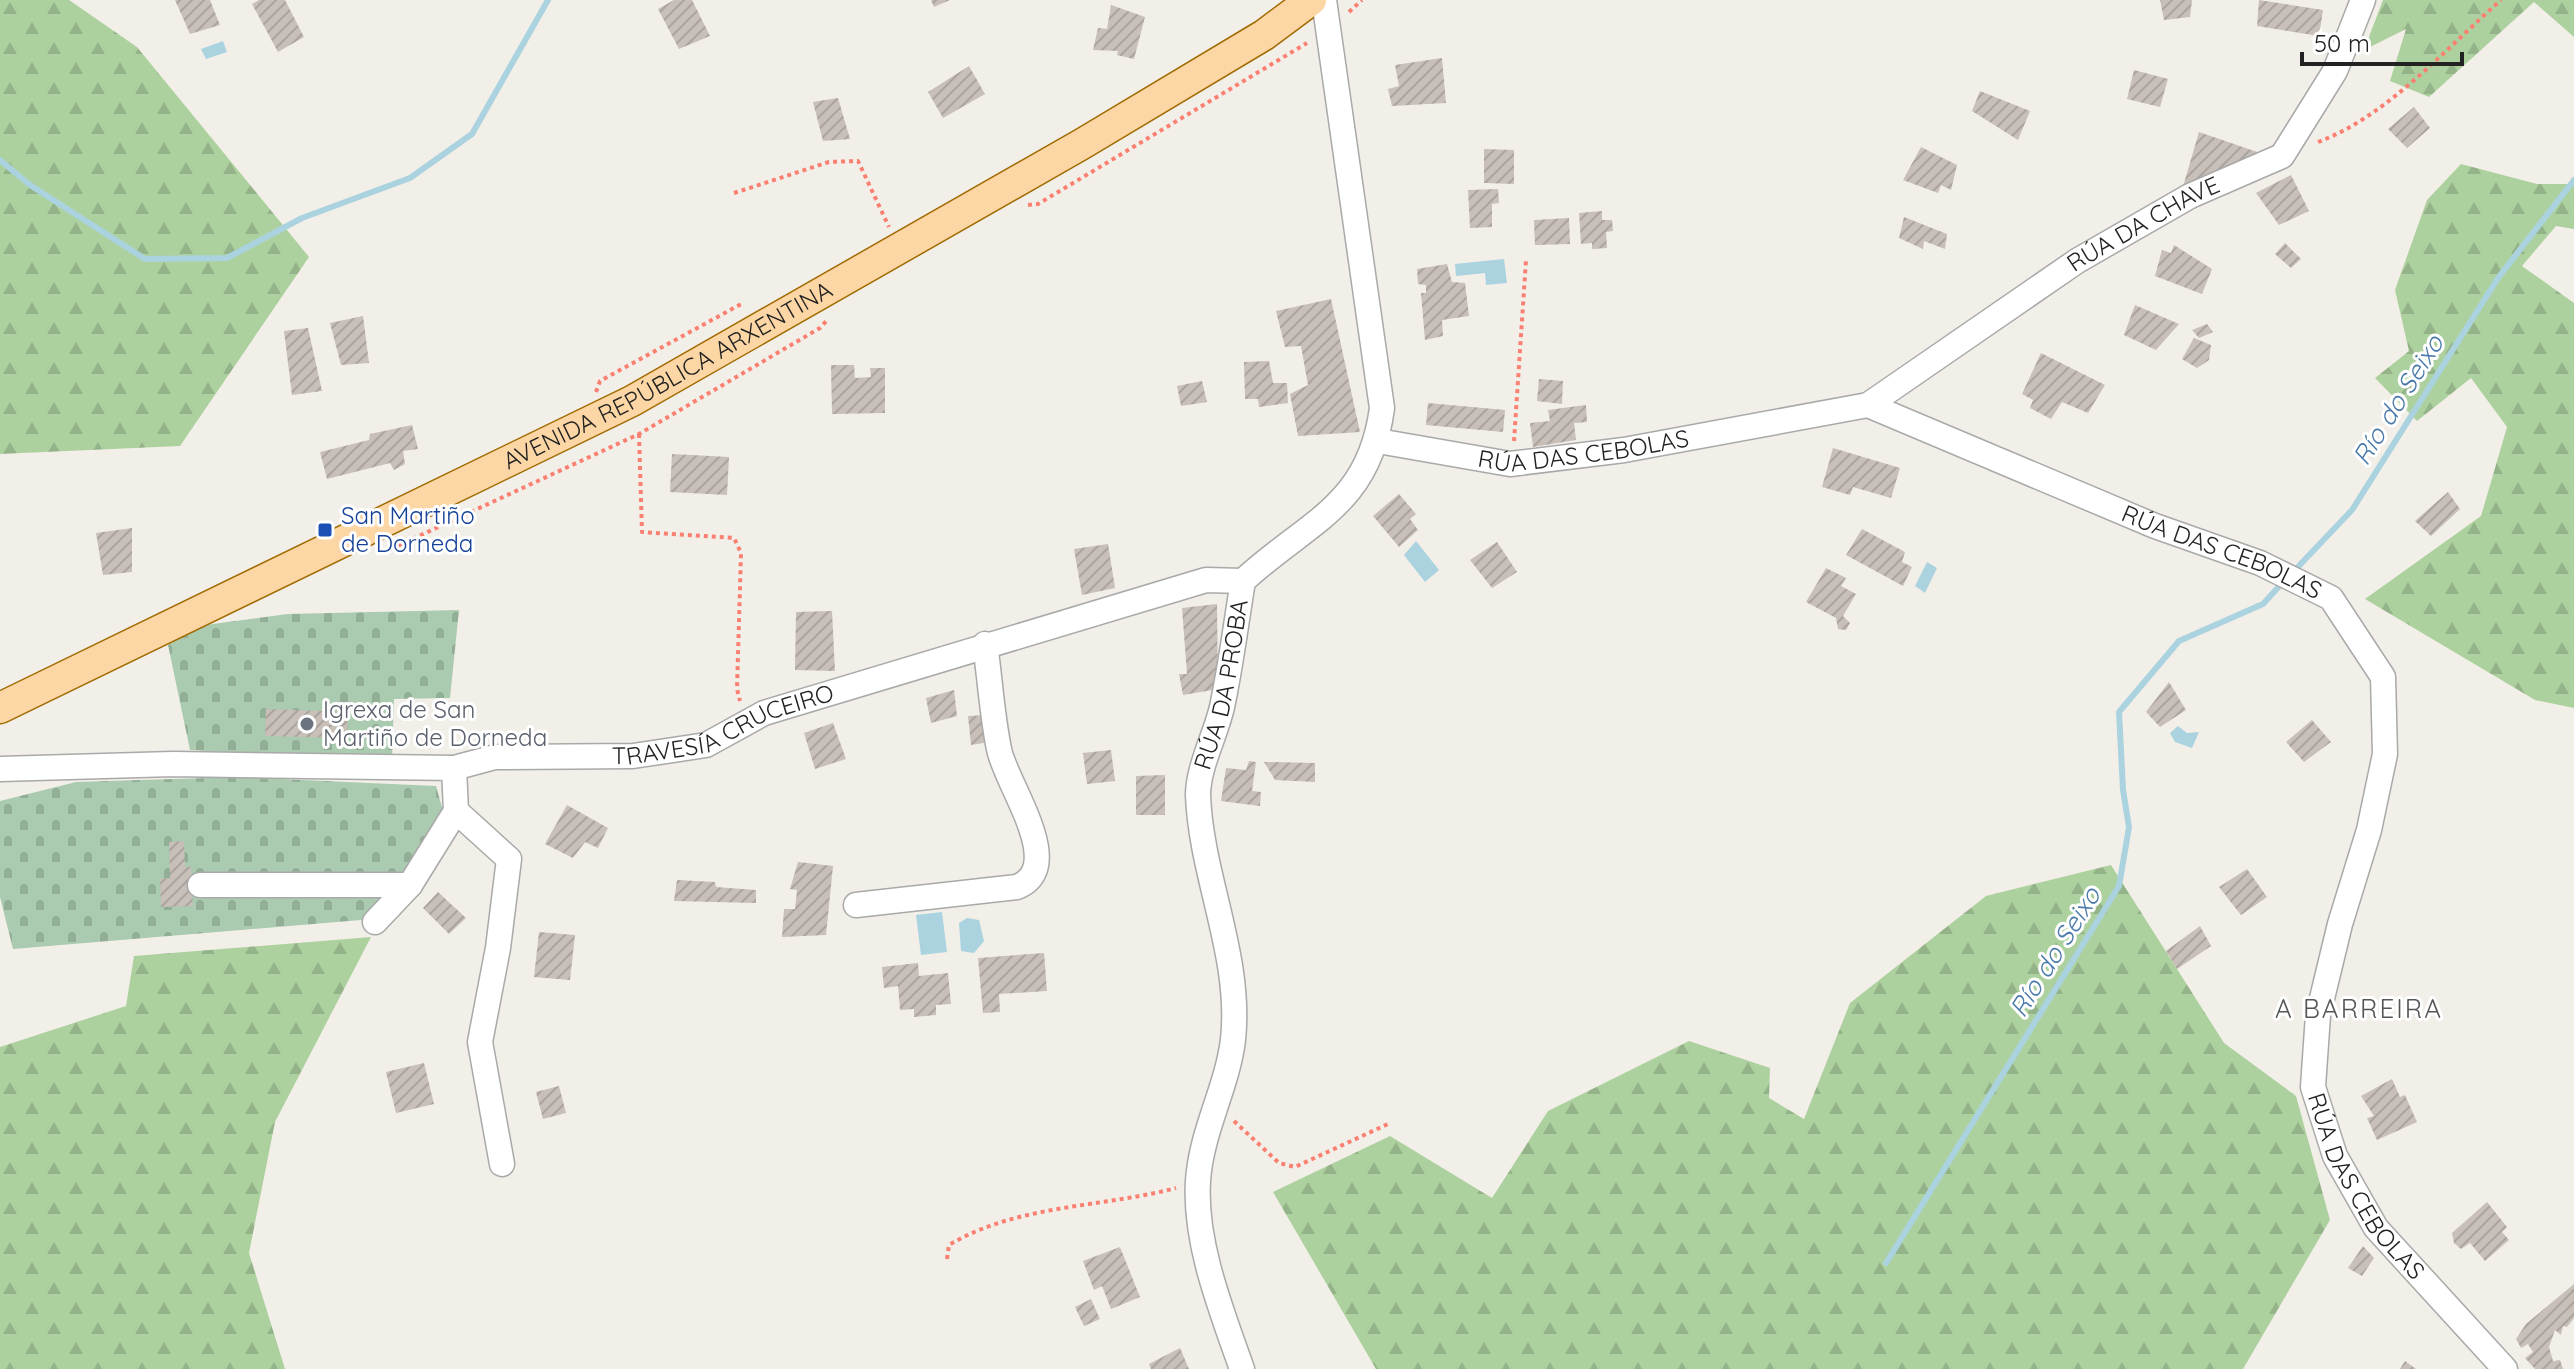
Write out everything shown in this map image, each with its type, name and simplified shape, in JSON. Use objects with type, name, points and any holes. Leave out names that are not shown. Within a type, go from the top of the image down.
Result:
[{"type":"main road","name":"AVENIDA REPÚBLICA ARXENTINA","points":[[0,708],[632,401],[1225,59],[1311,0]]},
{"type":"street","name":"RÚA DA PROBA","points":[[1242,1369],[1220,1308],[1202,1228],[1198,1182],[1233,1040],[1231,963],[1211,879],[1198,792],[1222,708],[1243,581],[1317,526],[1348,495],[1378,441],[1382,408],[1342,145],[1324,0]]},
{"type":"street","points":[[2282,156],[2335,71],[2363,0]]},
{"type":"street","name":"RÚA DA CHAVE","points":[[1868,405],[2077,261],[2190,196],[2282,156]]},
{"type":"street","name":"RÚA DAS CEBOLAS","points":[[1378,441],[1510,464],[1624,450],[1868,405],[2155,526],[2260,563],[2331,598],[2383,677],[2385,754],[2369,830],[2340,924],[2318,1015],[2313,1087],[2335,1156],[2376,1228],[2505,1369]]},
{"type":"street","name":"TRAVESÍA CRUCEIRO","points":[[0,769],[173,764],[454,768],[495,757],[633,756],[706,745],[778,708],[985,644],[1206,580],[1243,581]]},
{"type":"street","points":[[856,905],[1017,887],[1030,882],[1038,868],[1030,820],[999,753],[985,644]]},
{"type":"street","points":[[375,922],[410,885],[456,811],[454,768]]},
{"type":"street","points":[[456,811],[509,859],[498,948],[480,1042],[502,1164]]},
{"type":"street","points":[[200,885],[410,885]]},
{"type":"path","points":[[2282,156],[2337,135],[2383,107],[2501,0]]},
{"type":"path","points":[[1016,206],[1038,204],[1329,29]]},
{"type":"path","points":[[734,193],[829,162],[858,161],[900,247]]},
{"type":"path","points":[[1510,464],[1526,260]]},
{"type":"path","points":[[592,401],[600,381],[743,303]]},
{"type":"path","points":[[632,401],[638,416],[642,532],[734,538],[741,553],[737,689],[747,723]]},
{"type":"path","points":[[1216,1106],[1279,1163],[1295,1167],[1388,1124]]},
{"type":"path","points":[[947,1259],[949,1245],[979,1227],[1062,1207],[1198,1182]]},
{"type":"green space","points":[[0,0],[69,0],[137,47],[309,257],[180,446],[0,454]]},
{"type":"green space","points":[[2383,0],[2574,0],[2574,37],[2534,2],[2429,97],[2390,81],[2406,29],[2364,50]]},
{"type":"green space","points":[[2461,164],[2537,184],[2574,184],[2574,229],[2556,226],[2522,266],[2574,303],[2574,708],[2535,700],[2365,599],[2481,516],[2507,427],[2471,378],[2417,421],[2375,378],[2409,351],[2395,290],[2427,200]]},
{"type":"green space","points":[[459,610],[450,698],[394,699],[392,762],[190,750],[168,645],[198,626],[288,614]]},
{"type":"green space","points":[[236,777],[436,786],[443,811],[373,919],[13,949],[0,897],[0,801],[76,782]]},
{"type":"green space","points":[[2111,865],[2224,1043],[2296,1096],[2330,1220],[2243,1369],[1376,1369],[1273,1192],[1390,1136],[1492,1198],[1548,1111],[1689,1041],[1770,1068],[1769,1098],[1804,1119],[1850,1003],[1986,896]]},
{"type":"green space","points":[[371,937],[275,1122],[249,1253],[285,1369],[0,1369],[0,1047],[126,1006],[134,956]]},
{"type":"water","points":[[223,41],[227,52],[206,59],[201,49]]},
{"type":"water","points":[[1504,259],[1507,283],[1486,285],[1485,273],[1456,276],[1455,264]]},
{"type":"water","points":[[1416,541],[1439,570],[1425,582],[1404,555]]},
{"type":"water","points":[[1927,562],[1937,568],[1925,593],[1915,586]]},
{"type":"water","points":[[2178,726],[2187,733],[2199,732],[2192,748],[2175,742],[2170,733]]},
{"type":"water","points":[[942,912],[947,952],[921,955],[916,915]]},
{"type":"water","points":[[967,918],[979,920],[984,941],[974,953],[961,951],[959,923]]},
{"type":"building","points":[[175,0],[210,0],[220,25],[190,34]]},
{"type":"building","points":[[259,0],[285,0],[304,37],[278,52],[252,4]]},
{"type":"building","points":[[674,0],[692,0],[710,36],[679,49],[658,9]]},
{"type":"building","points":[[931,0],[950,0],[934,7]]},
{"type":"building","points":[[2160,0],[2192,0],[2190,17],[2164,20]]},
{"type":"building","points":[[2259,0],[2323,10],[2319,36],[2257,26]]},
{"type":"building","points":[[1111,5],[1145,17],[1134,59],[1117,55],[1118,51],[1093,50],[1098,28],[1107,29]]},
{"type":"building","points":[[1442,58],[1446,103],[1392,106],[1388,89],[1399,86],[1395,65]]},
{"type":"building","points":[[969,66],[985,94],[943,118],[928,92]]},
{"type":"building","points":[[2134,70],[2168,79],[2160,107],[2127,99]]},
{"type":"building","points":[[1980,91],[2030,111],[2018,140],[1972,111]]},
{"type":"building","points":[[838,98],[850,139],[823,141],[813,102]]},
{"type":"building","points":[[2414,107],[2430,128],[2407,148],[2388,129]]},
{"type":"building","points":[[2199,132],[2266,155],[2182,190]]},
{"type":"building","points":[[1921,147],[1957,165],[1951,190],[1941,185],[1938,193],[1903,180]]},
{"type":"building","points":[[1484,149],[1514,150],[1514,184],[1484,183]]},
{"type":"building","points":[[2291,175],[2309,211],[2279,225],[2256,193]]},
{"type":"building","points":[[1498,189],[1499,203],[1492,204],[1492,227],[1470,228],[1468,190]]},
{"type":"building","points":[[1602,211],[1602,220],[1612,220],[1613,231],[1606,232],[1607,248],[1592,249],[1592,243],[1581,244],[1579,213]]},
{"type":"building","points":[[1904,217],[1947,234],[1945,249],[1924,241],[1923,249],[1899,238]]},
{"type":"building","points":[[1569,218],[1570,244],[1535,245],[1534,220]]},
{"type":"building","points":[[2285,243],[2301,259],[2291,268],[2275,254]]},
{"type":"building","points":[[2174,245],[2212,269],[2202,294],[2155,276],[2162,250],[2171,253]]},
{"type":"building","points":[[1447,264],[1452,282],[1465,283],[1469,316],[1442,320],[1443,336],[1425,340],[1421,293],[1426,293],[1426,285],[1418,284],[1417,269]]},
{"type":"building","points":[[1331,299],[1360,432],[1298,436],[1290,394],[1308,385],[1301,346],[1285,347],[1276,311]]},
{"type":"building","points":[[2135,305],[2179,324],[2156,350],[2124,335]]},
{"type":"building","points":[[363,316],[369,363],[341,365],[330,323]]},
{"type":"building","points":[[2207,324],[2213,332],[2199,338],[2192,330]]},
{"type":"building","points":[[308,328],[322,391],[292,395],[284,331]]},
{"type":"building","points":[[2194,338],[2211,345],[2209,360],[2197,368],[2182,359]]},
{"type":"building","points":[[2041,353],[2105,385],[2088,413],[2062,402],[2051,419],[2030,408],[2033,400],[2022,394]]},
{"type":"building","points":[[1269,361],[1273,383],[1287,383],[1288,403],[1259,407],[1258,399],[1245,399],[1244,362]]},
{"type":"building","points":[[831,365],[854,365],[855,378],[871,377],[870,368],[885,368],[885,413],[832,414]]},
{"type":"building","points":[[1539,379],[1563,381],[1562,404],[1537,401]]},
{"type":"building","points":[[1202,381],[1207,402],[1181,406],[1177,386]]},
{"type":"building","points":[[1428,403],[1505,410],[1503,432],[1426,425]]},
{"type":"building","points":[[1586,405],[1587,422],[1574,423],[1576,440],[1533,447],[1530,423],[1550,421],[1548,410]]},
{"type":"building","points":[[412,425],[418,449],[403,451],[405,464],[394,470],[390,463],[327,479],[320,452],[369,440],[370,434]]},
{"type":"building","points":[[1833,448],[1900,468],[1891,498],[1853,487],[1850,495],[1822,487]]},
{"type":"building","points":[[672,454],[729,457],[727,495],[670,492]]},
{"type":"building","points":[[2448,492],[2460,509],[2431,536],[2415,521]]},
{"type":"building","points":[[1399,494],[1416,514],[1410,519],[1418,530],[1399,547],[1373,516]]},
{"type":"building","points":[[132,528],[132,572],[103,575],[96,533]]},
{"type":"building","points":[[1862,529],[1905,552],[1902,562],[1912,567],[1903,586],[1846,555]]},
{"type":"building","points":[[1497,542],[1517,572],[1492,588],[1470,560]]},
{"type":"building","points":[[1108,544],[1115,588],[1082,595],[1074,549]]},
{"type":"building","points":[[1826,568],[1846,578],[1841,586],[1856,594],[1843,616],[1850,623],[1846,630],[1838,629],[1836,618],[1806,602]]},
{"type":"building","points":[[1217,604],[1218,689],[1183,695],[1179,674],[1187,674],[1182,608]]},
{"type":"building","points":[[832,611],[835,671],[795,670],[796,612]]},
{"type":"building","points":[[2169,682],[2186,710],[2160,727],[2146,712]]},
{"type":"building","points":[[954,690],[957,716],[931,723],[926,698]]},
{"type":"building","name":"Igrexa de San Martiño de Dorneda","points":[[266,709],[348,712],[347,738],[265,736]]},
{"type":"building","points":[[988,715],[990,742],[971,745],[968,716]]},
{"type":"building","points":[[2312,720],[2331,742],[2304,762],[2286,742]]},
{"type":"building","points":[[833,723],[846,759],[815,769],[804,733]]},
{"type":"building","points":[[1111,750],[1115,781],[1087,784],[1083,753]]},
{"type":"building","points":[[1249,761],[1256,762],[1252,791],[1261,792],[1260,806],[1221,801],[1226,768],[1246,770]]},
{"type":"building","points":[[1264,762],[1315,763],[1315,782],[1275,780]]},
{"type":"building","points":[[1165,775],[1165,815],[1136,815],[1136,776]]},
{"type":"building","points":[[567,805],[608,828],[598,848],[585,842],[573,858],[545,844]]},
{"type":"building","points":[[184,841],[185,867],[191,867],[193,906],[161,907],[160,879],[170,878],[169,842]]},
{"type":"building","points":[[798,862],[833,866],[826,935],[782,937],[784,909],[795,909],[797,890],[790,889]]},
{"type":"building","points":[[2247,869],[2267,897],[2241,915],[2219,887]]},
{"type":"building","points":[[677,880],[715,882],[716,887],[756,890],[756,903],[674,901]]},
{"type":"building","points":[[438,892],[466,918],[449,934],[423,908]]},
{"type":"building","points":[[2200,926],[2211,946],[2177,969],[2166,951]]},
{"type":"building","points":[[539,932],[575,935],[570,980],[534,977]]},
{"type":"building","points":[[1044,953],[1047,991],[999,994],[1000,1012],[983,1013],[978,958]]},
{"type":"building","points":[[918,963],[919,976],[948,973],[951,1004],[936,1005],[936,1015],[914,1017],[914,1009],[900,1010],[898,986],[884,988],[882,967]]},
{"type":"building","points":[[424,1063],[434,1104],[396,1113],[386,1072]]},
{"type":"building","points":[[2392,1079],[2400,1097],[2405,1095],[2417,1122],[2377,1140],[2367,1118],[2374,1116],[2361,1096]]},
{"type":"building","points":[[559,1086],[566,1113],[543,1119],[536,1092]]},
{"type":"building","points":[[2487,1202],[2507,1227],[2502,1232],[2509,1240],[2485,1261],[2470,1243],[2461,1249],[2454,1243],[2452,1233]]},
{"type":"building","points":[[2363,1246],[2374,1258],[2362,1276],[2348,1268]]},
{"type":"building","points":[[1120,1247],[1140,1297],[1111,1309],[1102,1286],[1094,1290],[1083,1261]]},
{"type":"building","points":[[2574,1284],[2574,1318],[2567,1327],[2563,1326],[2561,1335],[2555,1330],[2549,1347],[2553,1361],[2560,1360],[2563,1369],[2535,1369],[2525,1358],[2533,1352],[2528,1344],[2521,1348],[2516,1339],[2526,1324]]},
{"type":"building","points":[[1091,1299],[1100,1319],[1084,1326],[1075,1307]]},
{"type":"building","points":[[1180,1348],[1189,1369],[1151,1369],[1149,1364]]},
{"type":"building","points":[[2405,1361],[2416,1369],[2400,1369]]},
{"type":"waterway","points":[[0,160],[30,185],[145,259],[227,258],[302,218],[410,178],[472,134],[548,0]]},
{"type":"waterway","name":"Río do Seixo","points":[[2294,571],[2352,510],[2498,278],[2574,180]]},
{"type":"waterway","name":"Río do Seixo","points":[[1886,1263],[2119,886],[2129,827],[2123,790],[2119,712],[2179,641],[2263,604],[2283,582]]},
{"type":"place","name":"San Martiño de Dorneda","points":[[325,530]]},
{"type":"place","name":"Igrexa de San Martiño de Dorneda","points":[[307,724]]},
{"type":"district","name":"A BARREIRA","points":[[2359,1009]]}]
